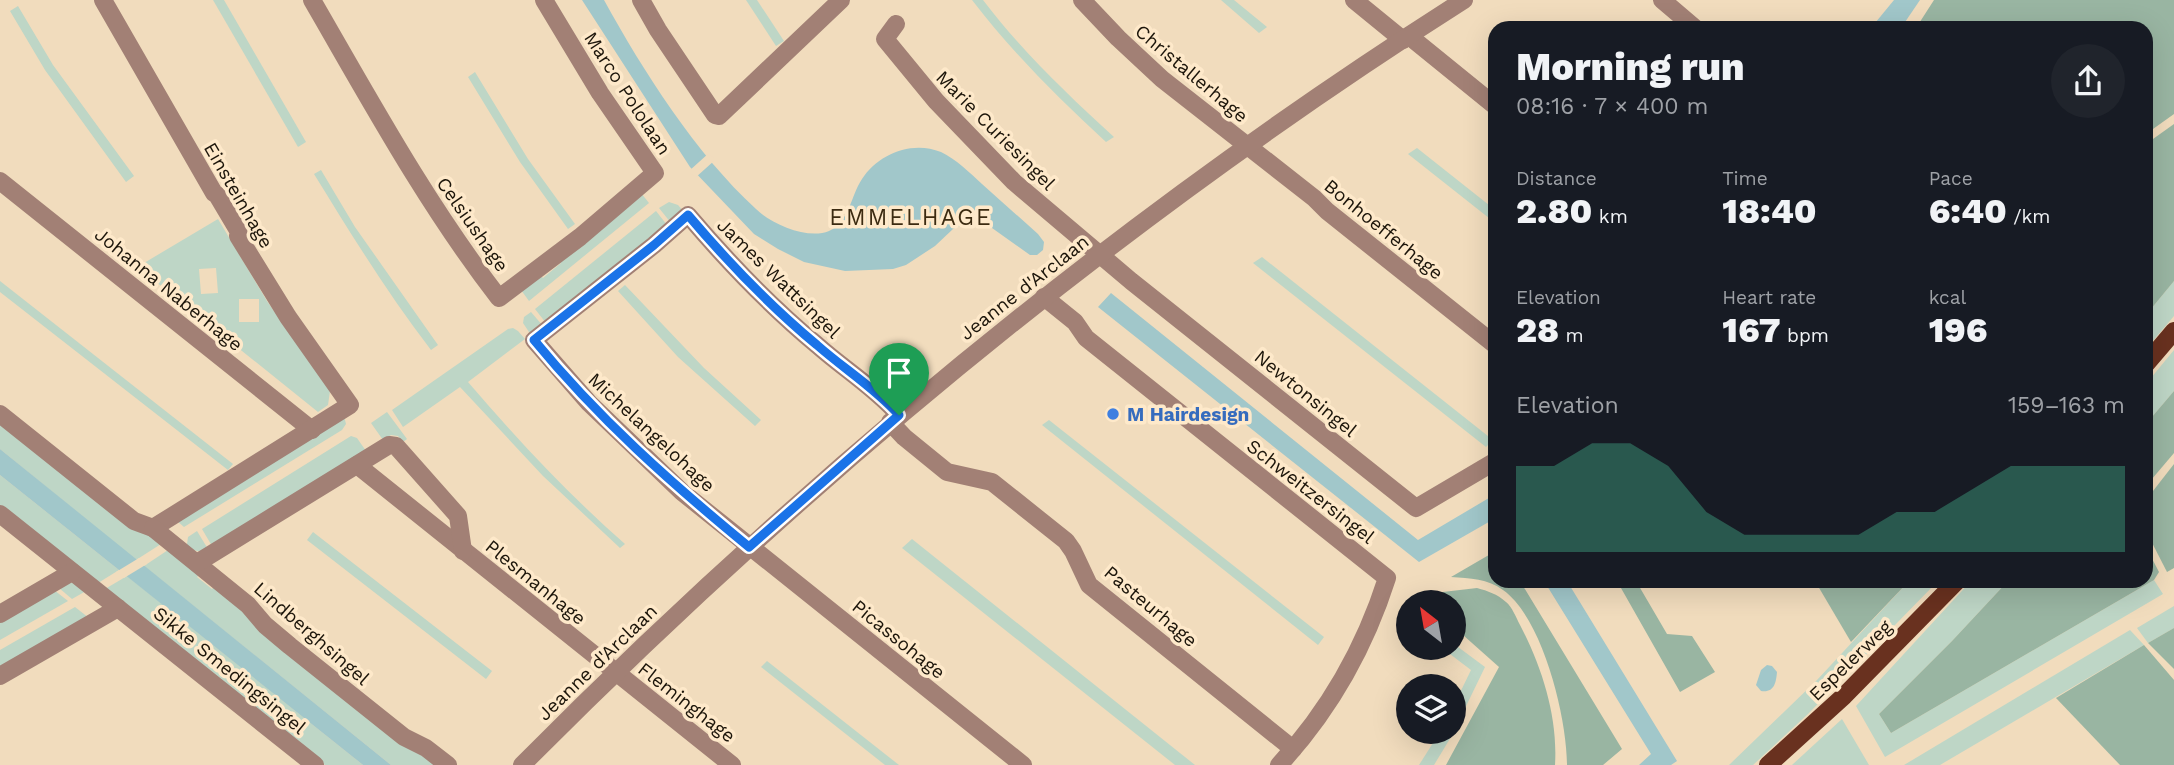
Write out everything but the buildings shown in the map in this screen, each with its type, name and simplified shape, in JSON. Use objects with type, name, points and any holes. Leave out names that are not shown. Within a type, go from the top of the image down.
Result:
[{"type":"main road","points":[[2153,356],[2174,331]]},
{"type":"main road","name":"Espelerweg","points":[[1769,765],[1844,696],[1950,588]]},
{"type":"street","name":"Einsteinhage","points":[[103,0],[262,276],[350,405],[312,430]]},
{"type":"street","name":"Celsiushage","points":[[312,0],[420,185],[499,298],[580,237],[655,173]]},
{"type":"street","name":"Marco Pololaan","points":[[544,0],[600,93],[655,173]]},
{"type":"street","points":[[641,0],[693,84],[715,116],[719,116],[841,0]]},
{"type":"street","name":"Christallerhage","points":[[1082,0],[1152,70],[1192,105],[1247,146]]},
{"type":"street","points":[[1354,0],[1488,101]]},
{"type":"street","name":"Jeanne d'Arclaan","points":[[522,765],[615,672],[749,547],[895,419],[1044,297],[1247,146],[1464,0]]},
{"type":"street","points":[[1662,0],[1687,21]]},
{"type":"street","name":"Marie Curiesingel","points":[[896,24],[886,40],[923,86],[992,161],[1099,255]]},
{"type":"street","name":"Bonhoefferhage","points":[[1247,146],[1488,339]]},
{"type":"street","name":"Johanna Naberhage","points":[[0,181],[312,430]]},
{"type":"street","name":"James Wattsingel","points":[[534,340],[688,215],[781,313],[887,402],[895,419]]},
{"type":"street","name":"Newtonsingel","points":[[1099,255],[1416,508],[1488,466]]},
{"type":"street","name":"Schweitzersingel","points":[[1044,297],[1074,321],[1086,338],[1387,578],[1348,670],[1330,700],[1279,765]]},
{"type":"street","name":"Michelangelohage","points":[[534,340],[567,379],[636,450],[749,547]]},
{"type":"street","name":"Lindberghsingel","points":[[0,414],[135,521],[153,528],[197,563],[248,605],[268,628],[402,735],[426,748],[448,765]]},
{"type":"street","name":"Pasteurhage","points":[[895,419],[904,437],[947,472],[992,482],[1066,541],[1092,587],[1293,749]]},
{"type":"street","points":[[153,528],[312,430]]},
{"type":"street","name":"Plesmanhage","points":[[197,563],[389,444],[396,446],[458,516],[463,551]]},
{"type":"street","name":"Plesmanhage","points":[[357,465],[615,672]]},
{"type":"street","name":"Sikke Smedingsingel","points":[[0,514],[315,765]]},
{"type":"street","name":"Picassohage","points":[[749,547],[813,598],[817,598],[1023,765]]},
{"type":"street","points":[[0,614],[72,572]]},
{"type":"street","points":[[0,676],[118,608]]},
{"type":"street","name":"Fleminghage","points":[[615,672],[732,765]]},
{"type":"green space","points":[[213,0],[224,0],[306,142],[298,147]]},
{"type":"green space","points":[[746,0],[757,0],[784,41],[776,46]]},
{"type":"green space","points":[[972,0],[983,0],[1045,71],[1114,137],[1106,142],[1070,109],[1019,56]]},
{"type":"green space","points":[[1221,0],[1234,0],[1267,27],[1259,33]]},
{"type":"green space","points":[[1934,0],[2174,0],[2174,114],[2153,129],[2153,21],[1920,21]]},
{"type":"green space","points":[[18,6],[53,65],[134,176],[126,182],[45,70],[10,11]]},
{"type":"green space","points":[[475,72],[528,159],[575,224],[568,229],[520,162],[468,77]]},
{"type":"green space","points":[[2174,124],[2174,281],[2153,306],[2153,139]]},
{"type":"green space","points":[[1417,148],[1488,204],[1488,217],[1408,154]]},
{"type":"green space","points":[[321,170],[355,227],[438,345],[431,350],[385,286],[314,174]]},
{"type":"green space","points":[[641,193],[649,203],[529,301],[521,290],[540,275],[543,278],[561,263],[560,260]]},
{"type":"green space","points":[[669,202],[678,205],[684,212],[671,223],[659,208]]},
{"type":"green space","points":[[656,211],[667,225],[546,323],[535,309]]},
{"type":"green space","points":[[218,219],[267,301],[330,391],[328,405],[318,412],[140,269],[144,263]],"holes":[[[216,268],[218,293],[201,294],[199,269]],[[239,299],[259,299],[259,322],[239,322]]]},
{"type":"green space","points":[[1262,257],[1488,436],[1488,445],[1486,447],[1253,263]]},
{"type":"green space","points":[[0,281],[233,464],[228,470],[0,292]]},
{"type":"green space","points":[[2174,281],[2174,316],[2153,341],[2153,306]]},
{"type":"green space","points":[[625,285],[704,368],[761,420],[755,426],[678,357],[618,291]]},
{"type":"green space","points":[[531,312],[543,326],[531,335],[523,323],[524,317]]},
{"type":"green space","points":[[513,328],[525,339],[468,382],[544,466],[625,544],[620,548],[543,476],[460,387],[403,427],[392,410]]},
{"type":"green space","points":[[2174,350],[2174,391],[2153,416],[2153,376]]},
{"type":"green space","points":[[2174,391],[2174,453],[2153,478],[2153,416]]},
{"type":"green space","points":[[387,412],[407,439],[403,442],[398,436],[391,435],[383,440],[371,423]]},
{"type":"green space","points":[[344,416],[346,424],[342,430],[184,527],[177,521]]},
{"type":"green space","points":[[1049,420],[1324,637],[1318,645],[1042,425]]},
{"type":"green space","points":[[0,422],[161,544],[136,560],[0,449]]},
{"type":"green space","points":[[351,436],[357,438],[366,451],[212,546],[202,529]]},
{"type":"green space","points":[[2174,464],[2174,568],[2167,572],[2153,545],[2153,491]]},
{"type":"green space","points":[[0,475],[119,570],[98,583],[0,506]]},
{"type":"green space","points":[[197,531],[208,549],[201,552],[190,549],[187,544],[188,537]]},
{"type":"green space","points":[[313,532],[492,671],[486,679],[307,540]]},
{"type":"green space","points":[[912,539],[1195,765],[1175,765],[902,548]]},
{"type":"green space","points":[[168,550],[212,589],[214,587],[439,765],[391,765],[144,566]]},
{"type":"green space","points":[[1488,555],[1488,582],[1451,577]]},
{"type":"green space","points":[[2153,560],[2159,572],[2153,581]]},
{"type":"green space","points":[[127,576],[363,765],[325,765],[105,589]]},
{"type":"green space","points":[[2153,581],[2163,594],[1885,757],[1856,706],[1965,588],[2001,588],[1879,714],[1891,733],[2140,588],[2153,588]]},
{"type":"green space","points":[[69,583],[86,591],[72,599],[59,588]]},
{"type":"green space","points":[[1477,588],[1489,592],[1503,599],[1514,612],[1542,675],[1547,693],[1554,729],[1555,765],[1446,765],[1457,744],[1466,744],[1466,728],[1499,667],[1466,638],[1466,590],[1460,590]]},
{"type":"green space","points":[[1500,588],[1524,588],[1622,749],[1603,765],[1567,765],[1563,722],[1541,645],[1517,604]]},
{"type":"green space","points":[[1621,588],[1640,588],[1667,634],[1692,636],[1715,672],[1680,692]]},
{"type":"green space","points":[[1819,588],[1902,588],[1851,642]]},
{"type":"green space","points":[[1902,588],[1931,588],[1808,714],[1753,765],[1729,765],[1817,680]]},
{"type":"green space","points":[[2001,588],[2140,588],[1891,733],[1879,714]]},
{"type":"green space","points":[[54,590],[68,601],[0,640],[0,621]]},
{"type":"green space","points":[[2174,606],[2174,628],[2148,643],[2137,628]]},
{"type":"green space","points":[[75,607],[89,618],[0,669],[0,650]]},
{"type":"green space","points":[[2174,628],[2174,669],[2148,643]]},
{"type":"green space","points":[[2130,630],[2144,645],[1940,765],[1904,765]]},
{"type":"green space","points":[[2144,645],[2174,680],[2174,765],[2120,765],[2056,698]]},
{"type":"green space","points":[[1466,653],[1485,667],[1466,706],[1466,680],[1471,670],[1458,660],[1466,660]]},
{"type":"green space","points":[[767,661],[899,765],[885,765],[761,667]]},
{"type":"green space","points":[[1842,719],[1869,765],[1792,765]]},
{"type":"green space","points":[[1432,744],[1447,744],[1434,765],[1419,765]]},
{"type":"water","points":[[582,0],[604,0],[653,83],[692,137],[734,187],[771,220],[801,232],[829,231],[841,222],[862,179],[877,163],[886,156],[907,149],[930,149],[947,155],[968,171],[1038,234],[1044,242],[1043,250],[1037,255],[1030,255],[985,223],[972,221],[953,229],[935,246],[906,265],[893,269],[845,271],[804,262],[778,249],[754,234],[690,167]]},
{"type":"water","points":[[1894,0],[1920,0],[1906,21],[1877,21]]},
{"type":"water","points":[[1111,293],[1418,540],[1488,499],[1488,522],[1419,562],[1098,307]]},
{"type":"water","points":[[0,449],[391,765],[363,765],[0,475]]},
{"type":"water","points":[[1548,588],[1571,588],[1677,761],[1671,765],[1639,765],[1651,754]]},
{"type":"water","points":[[1767,665],[1777,672],[1776,680],[1772,689],[1761,691],[1756,685],[1761,670]]},
{"type":"pier","points":[[709,153],[715,160],[695,178],[689,171]]},
{"type":"pier","points":[[139,558],[147,564],[124,578],[116,572]]},
{"type":"place","name":"M Hairdesign","points":[[1113,414]]},
{"type":"district","name":"EMMELHAGE","points":[[911,217]]},
{"type":"route","points":[[688,215],[773,305],[899,415],[749,547],[636,450],[567,379],[534,340],[688,215]]}]
